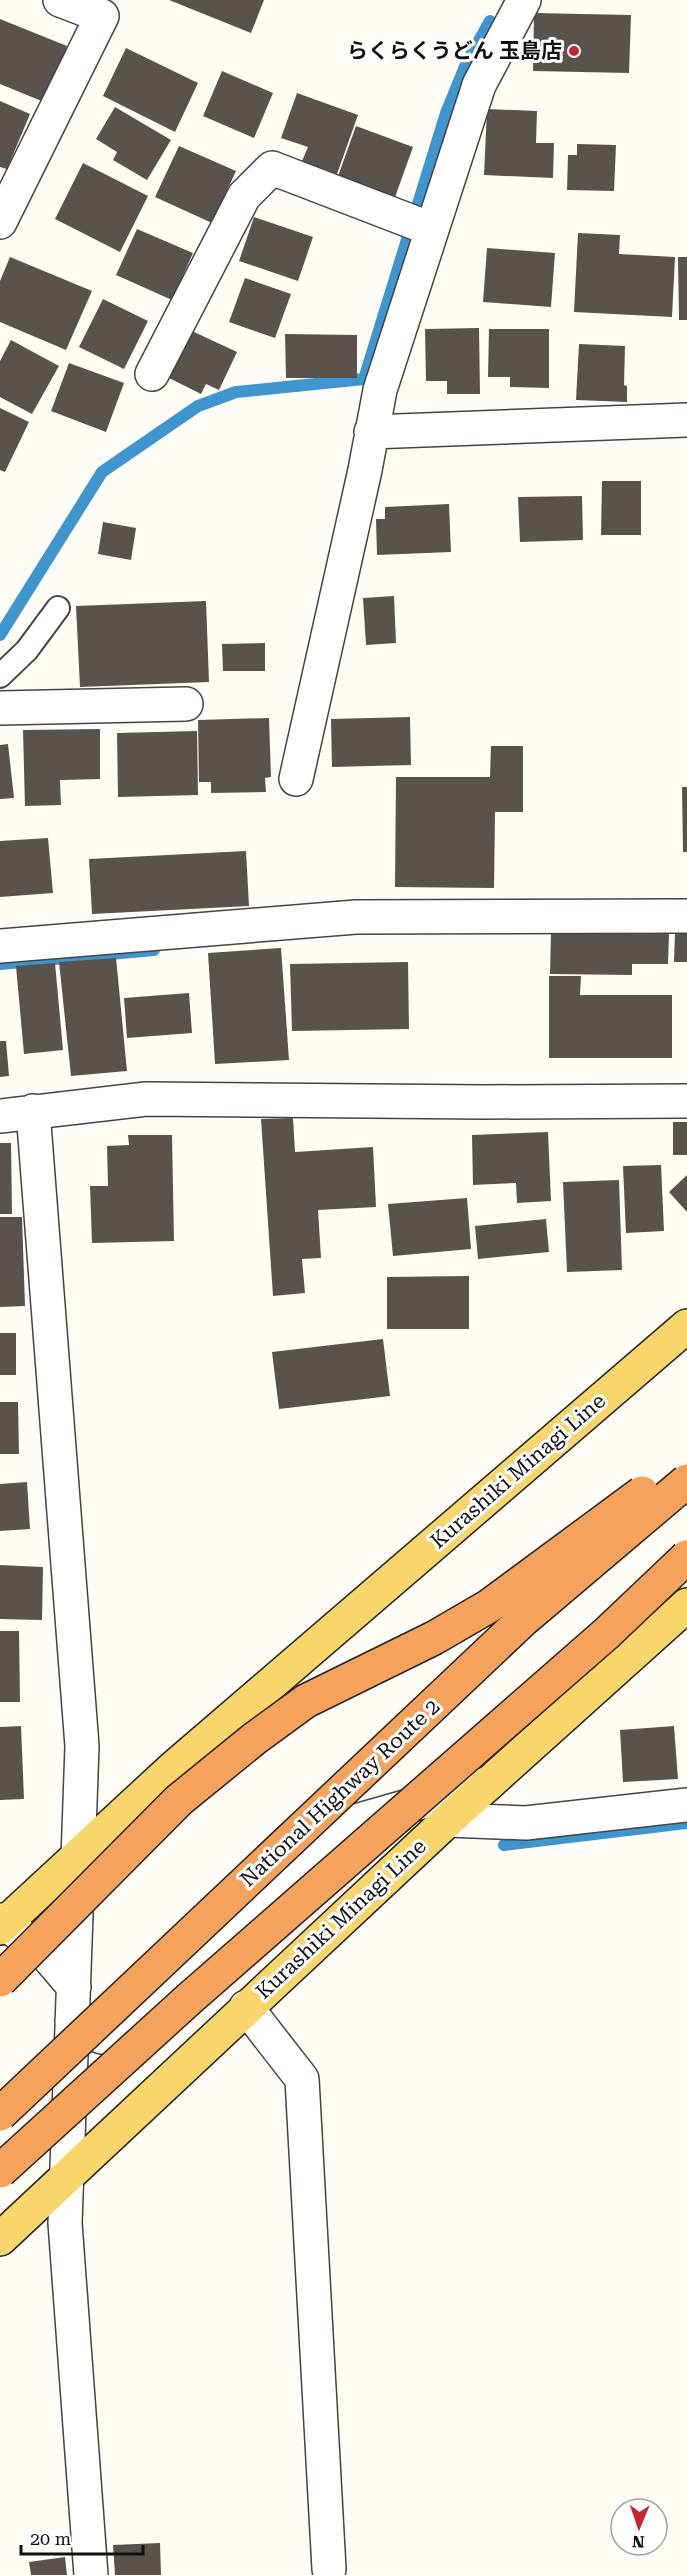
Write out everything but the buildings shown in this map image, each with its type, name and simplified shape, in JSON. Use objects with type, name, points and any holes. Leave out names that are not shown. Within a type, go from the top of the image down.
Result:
[{"type":"highway","points":[[0,1980],[179,1800],[254,1740],[306,1701],[434,1638],[489,1606],[687,1460]]},
{"type":"highway","name":"National Highway Route 2","points":[[0,2114],[523,1620],[687,1481]]},
{"type":"highway","points":[[0,2171],[189,1999],[607,1633],[687,1557]]},
{"type":"main road","name":"Kurashiki Minagi Line","points":[[2,1923],[172,1769],[687,1326]]},
{"type":"main road","name":"Kurashiki Minagi Line","points":[[0,2239],[448,1820],[687,1605]]},
{"type":"street","points":[[0,222],[102,16],[60,0]]},
{"type":"street","points":[[296,779],[365,470],[380,390],[419,225],[479,85],[524,0]]},
{"type":"street","points":[[152,374],[244,196],[272,168],[419,225]]},
{"type":"street","points":[[371,432],[687,420]]},
{"type":"street","points":[[0,708],[186,704]]},
{"type":"street","points":[[0,946],[356,917],[687,916]]},
{"type":"street","points":[[0,1116],[146,1099],[687,1101]]},
{"type":"street","points":[[33,1112],[82,1746],[65,2223],[91,2575]]},
{"type":"street","points":[[72,2021],[91,2034],[101,2038],[115,2039],[359,1820],[489,1784]]},
{"type":"street","points":[[448,1820],[526,1823],[687,1805]]},
{"type":"street","points":[[2,1923],[44,1952],[74,1987]]},
{"type":"street","points":[[246,2007],[302,2079],[329,2568]]},
{"type":"lane","points":[[0,676],[27,650],[58,608]]},
{"type":"waterway","points":[[0,635],[102,472],[198,406],[236,392],[364,379],[446,113],[466,64],[490,21]]},
{"type":"waterway","points":[[0,964],[154,950]]},
{"type":"waterway","points":[[504,1845],[687,1823]]},
{"type":"place","name":"らくらくうどん 玉島店","points":[[574,51]]}]
